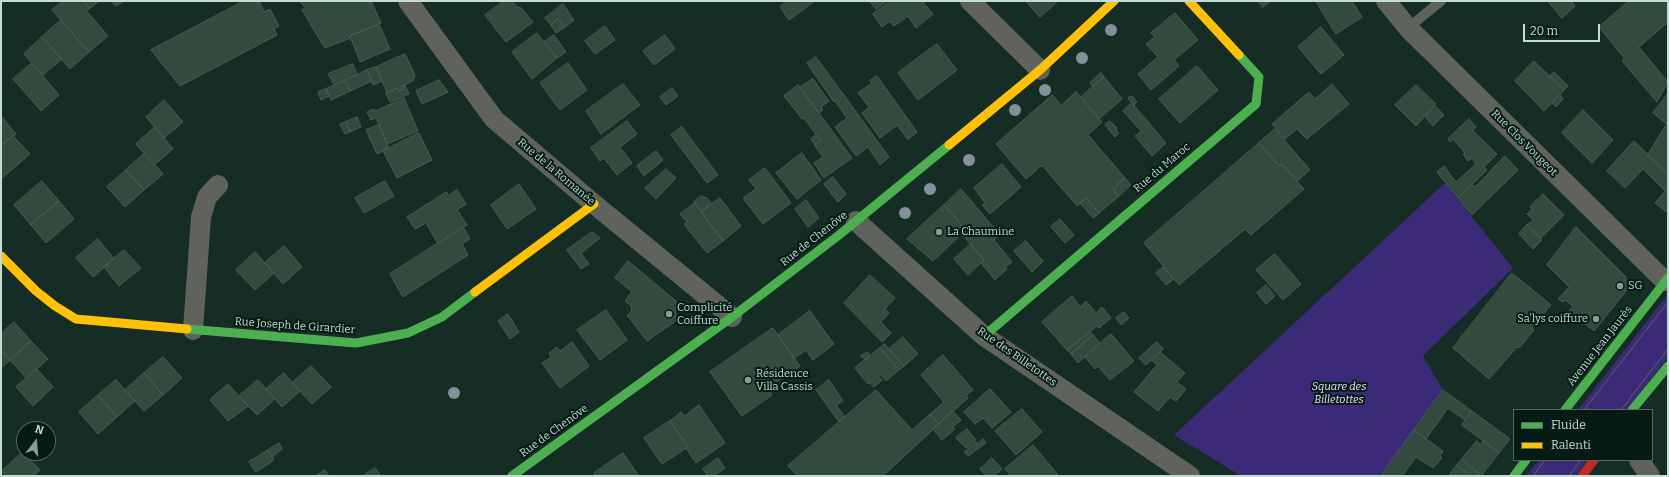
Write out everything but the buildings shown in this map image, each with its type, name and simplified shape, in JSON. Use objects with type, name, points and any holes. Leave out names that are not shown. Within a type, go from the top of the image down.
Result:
[{"type":"street","name":"Rue de la Romanée","points":[[408,1],[494,119],[594,204],[732,317]]},
{"type":"street","points":[[970,1],[1040,70]]},
{"type":"street","name":"Rue de Chenôve","points":[[512,476],[732,317],[856,222],[1040,70],[1114,1]]},
{"type":"street","name":"Rue du Maroc","points":[[984,336],[1256,104],[1259,77],[1189,1]]},
{"type":"street","name":"Rue Clos Vougeot","points":[[1386,1],[1408,28],[1667,280]]},
{"type":"street","points":[[193,330],[201,217],[207,197],[218,185]]},
{"type":"street","name":"Rue Joseph de Girardier","points":[[1,256],[36,292],[57,309],[76,319],[356,343],[408,333],[442,317],[594,204]]},
{"type":"street","name":"Rue des Billetottes","points":[[856,222],[984,336],[1190,476]]},
{"type":"street","name":"Avenue Jean Jaurès","points":[[1566,409],[1667,280]]},
{"type":"street","points":[[1633,409],[1668,366]]},
{"type":"street","points":[[1639,409],[1647,391]]},
{"type":"street","points":[[1514,476],[1525,461]]},
{"type":"street","points":[[1582,476],[1593,461]]},
{"type":"street","points":[[1640,461],[1650,476]]},
{"type":"lane","points":[[1408,28],[1441,1]]},
{"type":"green space","name":"Square des Billetottes","points":[[1445,183],[1513,268],[1423,356],[1443,390],[1381,476],[1241,476],[1174,435]]},
{"type":"green space","points":[[1668,294],[1668,357],[1628,409],[1579,409]]},
{"type":"green space","points":[[1538,461],[1586,461],[1575,476],[1526,476]]},
{"type":"tram line","points":[[1585,409],[1668,302]]},
{"type":"tram line","points":[[1622,409],[1668,349]]},
{"type":"tram line","points":[[1533,476],[1544,461]]},
{"type":"tram line","points":[[1569,476],[1580,461]]},
{"type":"traffic: fast","points":[[984,336],[1256,104],[1259,77],[1239,55]]},
{"type":"traffic: fast","points":[[512,476],[732,317],[839,235],[949,145]]},
{"type":"traffic: fast","points":[[1566,409],[1668,278]]},
{"type":"traffic: fast","points":[[187,329],[356,343],[408,333],[442,317],[475,292]]},
{"type":"traffic: fast","points":[[1633,409],[1668,366]]},
{"type":"traffic: fast","points":[[1514,476],[1525,461]]},
{"type":"traffic: slow","points":[[949,145],[1040,70],[1114,1]]},
{"type":"traffic: slow","points":[[1189,1],[1239,55]]},
{"type":"traffic: slow","points":[[475,292],[594,204]]},
{"type":"traffic: slow","points":[[1,256],[36,291],[55,306],[76,319],[187,329]]},
{"type":"traffic: jam","points":[[1582,476],[1593,461]]},
{"type":"place","name":"La Chaumine","points":[[939,232]]},
{"type":"place","name":"SG","points":[[1620,286]]},
{"type":"place","name":"Complicité Coiffure","points":[[669,314]]},
{"type":"place","name":"Sa'lys coiffure","points":[[1596,319]]},
{"type":"place","name":"Résidence Villa Cassis","points":[[748,380]]}]
